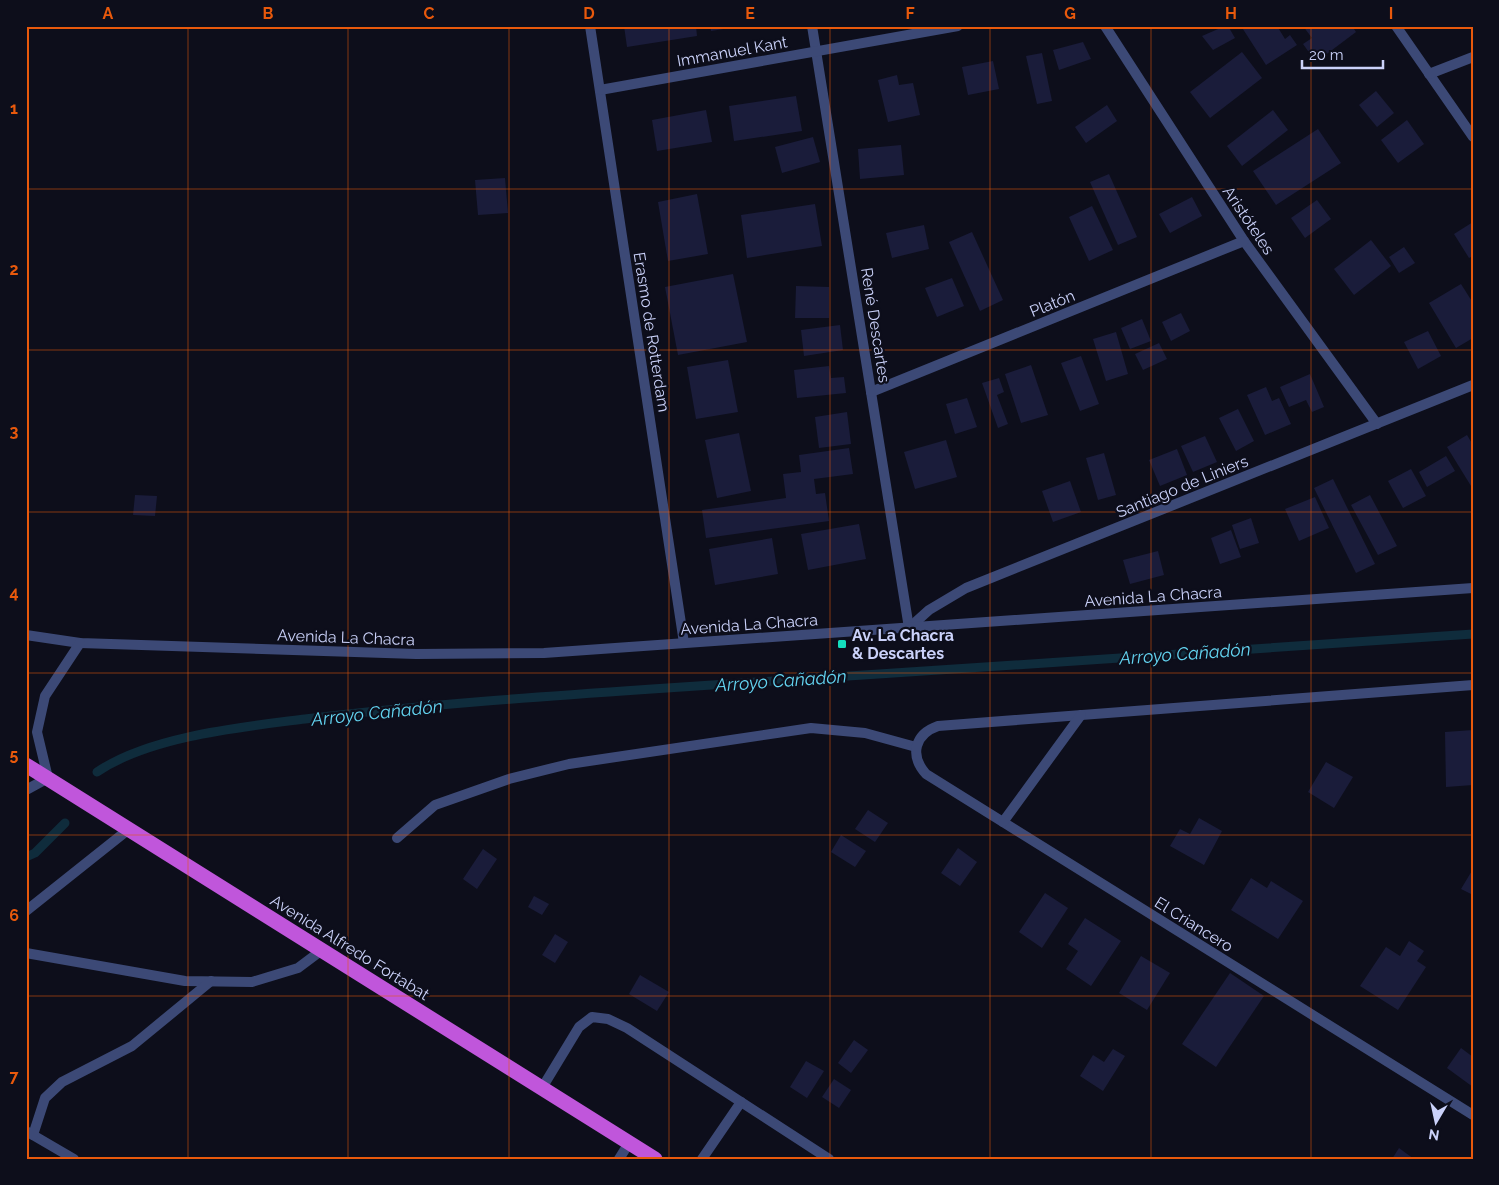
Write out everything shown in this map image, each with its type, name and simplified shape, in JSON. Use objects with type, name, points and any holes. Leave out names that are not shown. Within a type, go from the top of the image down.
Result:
[{"type":"highway","name":"Avenida Alfredo Fortabat","points":[[26,765],[655,1159]]},
{"type":"street","name":"Erasmo de Rotterdam","points":[[590,26],[684,643]]},
{"type":"street","name":"René Descartes","points":[[812,26],[909,628]]},
{"type":"street","name":"Immanuel Kant","points":[[600,90],[958,26]]},
{"type":"street","name":"Aristóteles","points":[[1104,26],[1244,241],[1378,424]]},
{"type":"street","points":[[1396,26],[1473,137]]},
{"type":"street","points":[[1429,74],[1473,57]]},
{"type":"street","name":"Platón","points":[[871,392],[1244,241]]},
{"type":"street","name":"Santiago de Liniers","points":[[909,628],[929,610],[966,588],[1473,385]]},
{"type":"street","name":"Avenida La Chacra","points":[[26,635],[80,642],[406,654],[544,653],[1473,588]]},
{"type":"street","points":[[26,790],[48,778],[37,732],[45,696],[80,642]]},
{"type":"street","points":[[397,838],[435,805],[509,779],[569,764],[811,728],[865,733],[916,747],[928,729],[938,726],[1473,686]]},
{"type":"street","points":[[1003,822],[1081,715]]},
{"type":"street","name":"El Criancero","points":[[916,747],[916,757],[920,767],[926,774],[1473,1115]]},
{"type":"street","points":[[26,911],[129,829]]},
{"type":"street","points":[[26,953],[185,981],[252,982],[298,968],[322,950]]},
{"type":"street","points":[[74,1159],[30,1133],[45,1098],[62,1082],[132,1046],[211,981]]},
{"type":"street","points":[[542,1088],[579,1027],[592,1017],[608,1019],[627,1028],[829,1159]]},
{"type":"street","points":[[702,1159],[741,1102]]},
{"type":"street","points":[[619,1159],[629,1142]]},
{"type":"building","points":[[624,26],[696,26],[697,36],[627,47]]},
{"type":"building","points":[[710,26],[736,26],[736,27],[711,31]]},
{"type":"building","points":[[1228,26],[1235,38],[1213,50],[1202,36]]},
{"type":"building","points":[[1241,26],[1277,26],[1285,39],[1290,35],[1297,45],[1266,65]]},
{"type":"building","points":[[1303,26],[1352,26],[1356,32],[1316,62],[1303,44],[1312,38]]},
{"type":"building","points":[[1083,42],[1091,59],[1059,70],[1053,50]]},
{"type":"building","points":[[1242,52],[1262,78],[1210,118],[1190,92]]},
{"type":"building","points":[[1042,53],[1052,101],[1037,104],[1026,56]]},
{"type":"building","points":[[993,61],[999,89],[968,95],[962,67]]},
{"type":"building","points":[[897,75],[899,85],[913,83],[920,115],[888,122],[878,80]]},
{"type":"building","points":[[1376,91],[1394,113],[1377,127],[1359,105]]},
{"type":"building","points":[[796,96],[802,131],[734,141],[729,106]]},
{"type":"building","points":[[1107,105],[1117,121],[1086,143],[1075,127]]},
{"type":"building","points":[[706,110],[712,142],[657,151],[652,120]]},
{"type":"building","points":[[1273,110],[1288,130],[1242,166],[1227,146]]},
{"type":"building","points":[[1407,120],[1424,144],[1398,163],[1381,140]]},
{"type":"building","points":[[1318,129],[1341,163],[1276,205],[1253,171]]},
{"type":"building","points":[[813,137],[820,162],[782,173],[775,147]]},
{"type":"building","points":[[901,145],[904,175],[860,179],[858,149]]},
{"type":"building","points":[[1109,174],[1137,237],[1118,245],[1090,182]]},
{"type":"building","points":[[505,178],[508,213],[478,215],[475,180]]},
{"type":"building","points":[[697,194],[708,254],[668,261],[658,202]]},
{"type":"building","points":[[1192,197],[1202,216],[1170,233],[1159,214]]},
{"type":"building","points":[[1317,200],[1331,219],[1305,238],[1291,218]]},
{"type":"building","points":[[815,204],[822,246],[747,258],[741,215]]},
{"type":"building","points":[[1092,206],[1113,250],[1089,261],[1069,217]]},
{"type":"building","points":[[1473,222],[1473,256],[1469,258],[1454,234]]},
{"type":"building","points":[[924,225],[929,249],[892,258],[886,233]]},
{"type":"building","points":[[972,232],[1003,300],[980,311],[949,242]]},
{"type":"building","points":[[1371,240],[1391,266],[1354,295],[1334,269]]},
{"type":"building","points":[[1404,247],[1415,263],[1399,273],[1389,257]]},
{"type":"building","points":[[733,274],[747,342],[678,355],[665,287]]},
{"type":"building","points":[[952,278],[964,306],[937,317],[925,288]]},
{"type":"building","points":[[1461,284],[1473,303],[1473,338],[1456,348],[1429,303]]},
{"type":"building","points":[[796,286],[829,287],[829,318],[795,318]]},
{"type":"building","points":[[1181,313],[1190,331],[1171,341],[1162,322]]},
{"type":"building","points":[[1142,319],[1151,341],[1130,349],[1121,328]]},
{"type":"building","points":[[840,325],[843,350],[804,356],[801,330]]},
{"type":"building","points":[[1428,331],[1441,356],[1418,369],[1404,342]]},
{"type":"building","points":[[1116,332],[1128,374],[1106,381],[1093,339]]},
{"type":"building","points":[[1159,343],[1167,359],[1143,370],[1135,354]]},
{"type":"building","points":[[1081,356],[1099,404],[1080,411],[1061,363]]},
{"type":"building","points":[[728,360],[738,412],[696,419],[687,367]]},
{"type":"building","points":[[1031,365],[1048,415],[1021,423],[1005,374]]},
{"type":"building","points":[[829,366],[831,378],[844,377],[846,393],[797,398],[794,370]]},
{"type":"building","points":[[1310,374],[1324,407],[1312,412],[1306,400],[1289,407],[1280,387]]},
{"type":"building","points":[[999,378],[1004,392],[997,395],[1008,424],[998,428],[982,383]]},
{"type":"building","points":[[1266,387],[1272,401],[1279,398],[1291,424],[1265,435],[1247,395]]},
{"type":"building","points":[[967,398],[977,427],[955,434],[946,404]]},
{"type":"building","points":[[1238,409],[1254,441],[1236,451],[1219,418]]},
{"type":"building","points":[[847,412],[851,444],[819,448],[815,417]]},
{"type":"building","points":[[739,433],[751,491],[717,498],[705,440]]},
{"type":"building","points":[[1467,435],[1473,445],[1473,484],[1471,486],[1447,447]]},
{"type":"building","points":[[1205,436],[1217,462],[1193,472],[1181,446]]},
{"type":"building","points":[[946,440],[957,477],[915,489],[904,452]]},
{"type":"building","points":[[849,448],[853,474],[814,479],[816,494],[825,493],[829,521],[706,538],[702,510],[786,498],[783,474],[801,472],[799,455]]},
{"type":"building","points":[[1177,449],[1187,475],[1160,486],[1149,460]]},
{"type":"building","points":[[1104,453],[1116,495],[1098,500],[1086,458]]},
{"type":"building","points":[[1446,456],[1455,471],[1427,487],[1419,472]]},
{"type":"building","points":[[1411,469],[1426,496],[1403,508],[1388,481]]},
{"type":"building","points":[[1333,479],[1375,564],[1356,573],[1314,488]]},
{"type":"building","points":[[1070,481],[1081,512],[1053,522],[1042,491]]},
{"type":"building","points":[[135,495],[157,496],[155,516],[133,515]]},
{"type":"building","points":[[1370,495],[1397,546],[1378,555],[1351,505]]},
{"type":"building","points":[[1315,497],[1329,528],[1299,541],[1285,509]]},
{"type":"building","points":[[1251,518],[1259,543],[1240,549],[1232,525]]},
{"type":"building","points":[[859,524],[866,559],[808,570],[801,534]]},
{"type":"building","points":[[1231,530],[1241,557],[1220,564],[1211,538]]},
{"type":"building","points":[[772,538],[778,574],[715,585],[709,549]]},
{"type":"building","points":[[1158,551],[1164,575],[1130,584],[1123,560]]},
{"type":"building","points":[[1473,730],[1473,785],[1446,787],[1445,732]]},
{"type":"building","points":[[1326,762],[1353,777],[1334,808],[1308,792]]},
{"type":"building","points":[[868,810],[888,823],[875,842],[855,829]]},
{"type":"building","points":[[1199,818],[1222,831],[1204,865],[1170,846],[1180,829],[1190,834]]},
{"type":"building","points":[[841,835],[866,851],[855,867],[831,852]]},
{"type":"building","points":[[958,848],[977,862],[960,886],[941,873]]},
{"type":"building","points":[[483,849],[497,859],[477,889],[463,879]]},
{"type":"building","points":[[1473,869],[1473,895],[1461,889]]},
{"type":"building","points":[[1251,878],[1267,888],[1271,881],[1303,901],[1278,939],[1231,910]]},
{"type":"building","points":[[1045,893],[1068,908],[1042,948],[1019,932]]},
{"type":"building","points":[[534,896],[549,904],[542,915],[528,907]]},
{"type":"building","points":[[1085,918],[1121,941],[1091,986],[1066,969],[1078,951],[1068,944]]},
{"type":"building","points":[[555,934],[568,942],[555,963],[542,955]]},
{"type":"building","points":[[1409,941],[1424,951],[1417,961],[1426,967],[1398,1010],[1360,986],[1386,947],[1400,956]]},
{"type":"building","points":[[1141,956],[1170,973],[1147,1010],[1119,993]]},
{"type":"building","points":[[1230,973],[1264,996],[1216,1067],[1182,1044]]},
{"type":"building","points":[[640,975],[669,992],[657,1011],[629,994]]},
{"type":"building","points":[[854,1040],[868,1050],[851,1073],[838,1063]]},
{"type":"building","points":[[1461,1048],[1473,1057],[1473,1087],[1447,1068]]},
{"type":"building","points":[[1113,1049],[1125,1056],[1103,1091],[1080,1076],[1093,1055],[1104,1062]]},
{"type":"building","points":[[806,1061],[824,1071],[807,1098],[790,1087]]},
{"type":"building","points":[[834,1079],[851,1090],[839,1108],[822,1097]]},
{"type":"building","points":[[1399,1148],[1414,1159],[1392,1159]]},
{"type":"waterway","name":"Arroyo Cañadón","points":[[97,772],[143,750],[197,735],[305,719],[391,710],[609,692],[1473,634]]},
{"type":"waterway","name":"Arroyo Cañadón","points":[[26,857],[35,853],[65,823]]},
{"type":"place","name":"Av. La Chacra & Descartes","points":[[842,644]]}]
